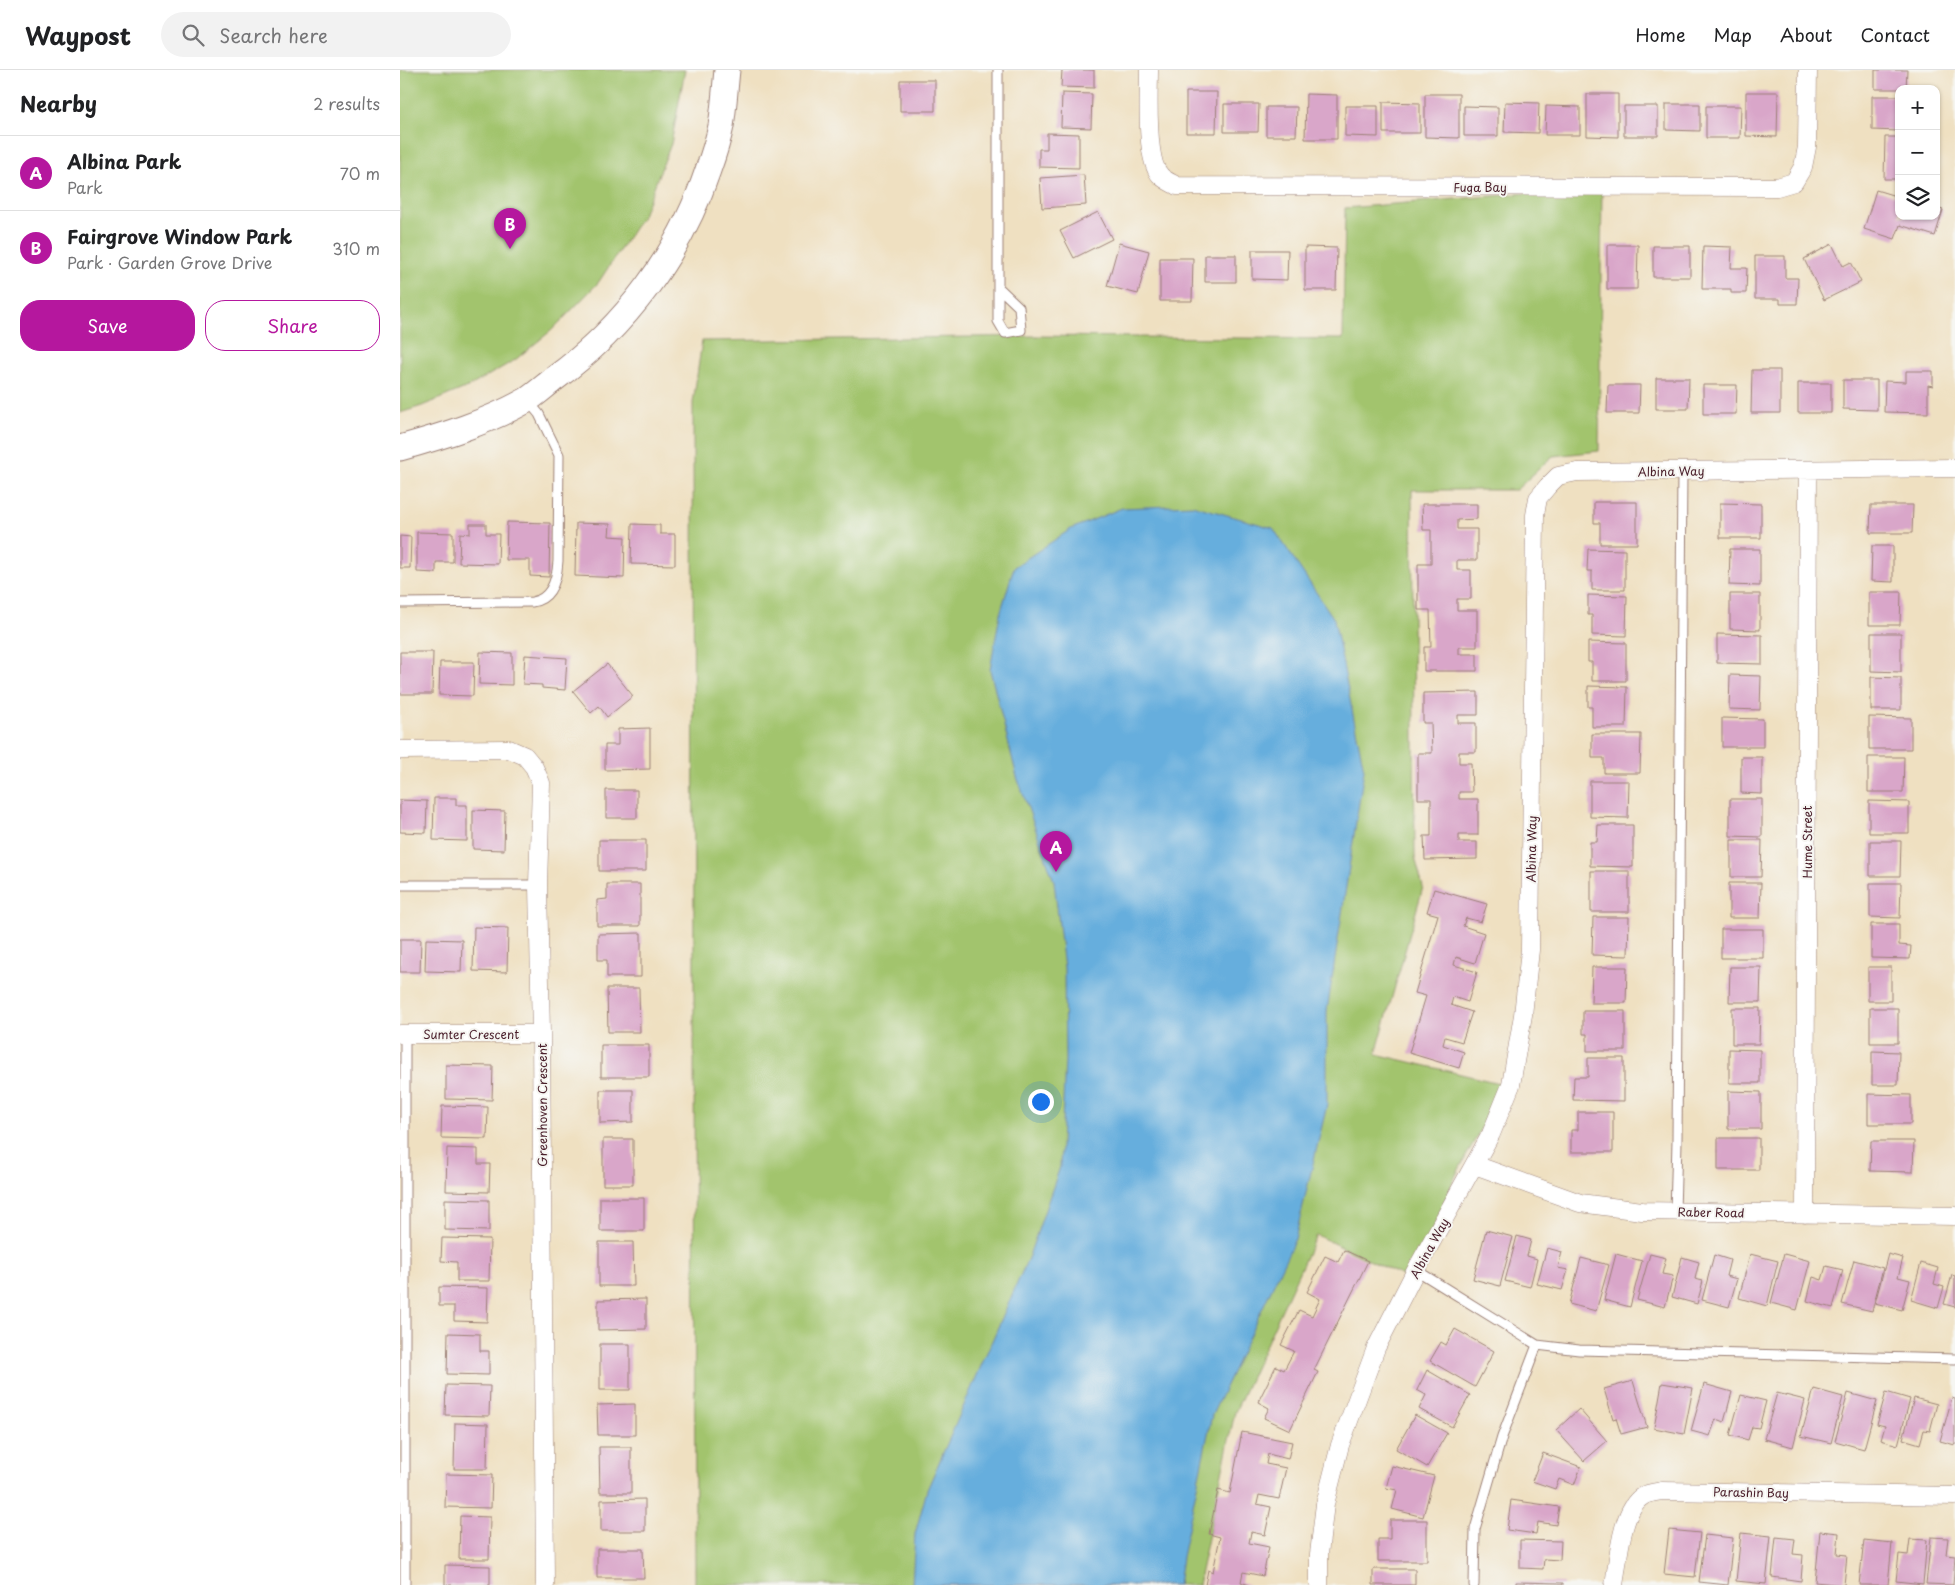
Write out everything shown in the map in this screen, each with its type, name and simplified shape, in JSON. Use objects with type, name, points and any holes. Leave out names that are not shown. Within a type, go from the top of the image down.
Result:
[{"type":"street","points":[[400,448],[478,423],[527,400],[573,366],[607,334],[643,292],[667,260],[698,201],[721,127],[727,70]]},
{"type":"street","name":"Fuga Bay","points":[[1149,70],[1150,135],[1153,160],[1160,175],[1177,186],[1602,188],[1777,188],[1794,182],[1803,167],[1807,147],[1808,70]]},
{"type":"street","name":"Albina Way","points":[[1319,1585],[1319,1554],[1325,1504],[1340,1444],[1376,1348],[1416,1270],[1492,1134],[1511,1085],[1524,1015],[1530,950],[1535,515],[1538,498],[1558,476],[1577,472],[1955,468]]},
{"type":"street","name":"Hume Street","points":[[1805,1214],[1808,470]]},
{"type":"street","name":"Greenhoven Crescent","points":[[400,750],[509,749],[525,756],[534,766],[541,783],[538,885],[541,1034],[545,1585]]},
{"type":"street","name":"Sumter Crescent","points":[[403,1034],[541,1034]]},
{"type":"street","name":"Raber Road","points":[[1475,1165],[1580,1203],[1642,1211],[1955,1216]]},
{"type":"street","name":"Parashin Bay","points":[[1614,1585],[1622,1538],[1629,1512],[1642,1497],[1662,1490],[1955,1496]]},
{"type":"lane","points":[[998,70],[998,287],[998,321],[1005,334],[1022,330],[1019,307],[998,287]]},
{"type":"lane","points":[[400,603],[532,602],[539,601],[553,587],[558,561],[559,455],[539,414],[527,400]]},
{"type":"lane","points":[[1675,1212],[1678,1132],[1682,471]]},
{"type":"lane","points":[[400,885],[538,885]]},
{"type":"lane","points":[[403,1034],[405,1585]]},
{"type":"lane","points":[[1416,1270],[1537,1345],[1579,1350],[1955,1359]]},
{"type":"lane","points":[[1474,1585],[1475,1529],[1502,1437],[1537,1345]]},
{"type":"green space","points":[[400,70],[685,70],[671,144],[643,215],[598,283],[552,330],[515,360],[470,386],[400,413]]},
{"type":"green space","points":[[1602,187],[1599,451],[1553,456],[1516,490],[1412,490],[1415,857],[1423,887],[1376,1054],[1499,1083],[1482,1127],[1456,1175],[1411,1280],[1316,1235],[1235,1412],[1198,1585],[695,1585],[693,403],[702,341],[1037,336],[1343,339],[1345,208]]},
{"type":"water","points":[[1192,505],[1273,528],[1334,619],[1364,770],[1327,1011],[1327,1105],[1295,1239],[1212,1415],[1182,1557],[1178,1585],[912,1585],[915,1534],[927,1490],[1029,1256],[1060,1167],[1065,1060],[1064,968],[1054,881],[1017,777],[990,670],[1000,614],[1014,567],[1071,529],[1122,508]]},
{"type":"building","points":[[1062,70],[1094,70],[1094,88],[1061,87]]},
{"type":"building","points":[[1875,70],[1907,70],[1906,85],[1895,85],[1895,89],[1875,89]]},
{"type":"building","points":[[900,80],[935,80],[935,111],[900,111]]},
{"type":"building","points":[[1186,92],[1217,92],[1216,133],[1186,133]]},
{"type":"building","points":[[1746,92],[1778,92],[1777,137],[1746,136]]},
{"type":"building","points":[[1062,93],[1092,94],[1091,128],[1061,127]]},
{"type":"building","points":[[1306,94],[1337,95],[1337,139],[1305,139]]},
{"type":"building","points":[[1425,94],[1459,94],[1459,138],[1425,137]]},
{"type":"building","points":[[1587,94],[1618,94],[1618,137],[1587,136]]},
{"type":"building","points":[[1872,96],[1895,96],[1895,131],[1872,130]]},
{"type":"building","points":[[1383,102],[1420,103],[1420,133],[1383,133]]},
{"type":"building","points":[[1505,102],[1539,103],[1538,133],[1504,132]]},
{"type":"building","points":[[1224,104],[1259,104],[1258,132],[1224,132]]},
{"type":"building","points":[[1666,104],[1700,104],[1700,131],[1666,130]]},
{"type":"building","points":[[1345,106],[1378,106],[1378,137],[1345,136]]},
{"type":"building","points":[[1464,106],[1498,107],[1498,136],[1464,136]]},
{"type":"building","points":[[1546,106],[1580,107],[1580,135],[1545,135]]},
{"type":"building","points":[[1624,106],[1658,106],[1658,136],[1624,136]]},
{"type":"building","points":[[1706,106],[1741,106],[1740,138],[1706,138]]},
{"type":"building","points":[[1266,107],[1297,107],[1296,136],[1266,136]]},
{"type":"building","points":[[1047,133],[1079,134],[1079,168],[1039,167],[1039,149],[1047,149]]},
{"type":"building","points":[[1885,137],[1895,137],[1895,179],[1884,179]]},
{"type":"building","points":[[1084,175],[1086,205],[1042,208],[1040,178]]},
{"type":"building","points":[[1876,190],[1895,196],[1895,220],[1940,220],[1935,236],[1900,225],[1895,239],[1864,229]]},
{"type":"building","points":[[1940,209],[1943,210],[1940,220]]},
{"type":"building","points":[[1098,212],[1112,239],[1074,258],[1060,231]]},
{"type":"building","points":[[1119,243],[1149,251],[1138,294],[1107,286]]},
{"type":"building","points":[[1832,244],[1843,266],[1851,262],[1861,282],[1824,300],[1804,259]]},
{"type":"building","points":[[1607,245],[1638,245],[1637,289],[1607,289]]},
{"type":"building","points":[[1653,246],[1690,246],[1690,277],[1653,277]]},
{"type":"building","points":[[1703,246],[1732,247],[1731,268],[1747,268],[1746,293],[1731,293],[1731,289],[1702,289]]},
{"type":"building","points":[[1305,247],[1337,248],[1336,290],[1305,290]]},
{"type":"building","points":[[1252,250],[1288,250],[1287,280],[1252,279]]},
{"type":"building","points":[[1205,255],[1236,255],[1236,282],[1205,282]]},
{"type":"building","points":[[1755,256],[1785,256],[1785,278],[1798,278],[1797,304],[1780,304],[1780,299],[1755,299]]},
{"type":"building","points":[[1160,258],[1193,258],[1192,301],[1160,301]]},
{"type":"building","points":[[1752,370],[1780,370],[1780,413],[1751,413]]},
{"type":"building","points":[[1906,371],[1933,371],[1933,386],[1928,385],[1928,413],[1884,412],[1885,381],[1906,382]]},
{"type":"building","points":[[1656,378],[1689,378],[1688,409],[1656,409]]},
{"type":"building","points":[[1843,380],[1877,380],[1877,410],[1843,409]]},
{"type":"building","points":[[1798,383],[1831,383],[1831,413],[1798,413]]},
{"type":"building","points":[[1608,385],[1640,385],[1639,413],[1607,413]]},
{"type":"building","points":[[1703,385],[1737,385],[1736,414],[1703,414]]},
{"type":"building","points":[[1594,502],[1637,502],[1637,544],[1600,544],[1600,523],[1594,523]]},
{"type":"building","points":[[1720,503],[1761,504],[1761,538],[1720,538]]},
{"type":"building","points":[[1422,504],[1477,504],[1477,519],[1457,520],[1457,529],[1477,529],[1477,560],[1457,560],[1457,570],[1471,570],[1471,599],[1457,599],[1457,610],[1477,610],[1477,647],[1459,647],[1459,654],[1477,654],[1477,671],[1424,671],[1424,647],[1431,647],[1430,610],[1418,610],[1418,564],[1431,564],[1431,530],[1423,530]]},
{"type":"building","points":[[1871,505],[1913,505],[1912,533],[1870,533]]},
{"type":"building","points":[[507,522],[550,523],[549,577],[530,576],[530,560],[506,560]]},
{"type":"building","points":[[576,523],[610,524],[609,536],[625,537],[624,578],[575,576]]},
{"type":"building","points":[[470,524],[486,524],[486,534],[499,534],[498,564],[459,563],[460,533],[470,534]]},
{"type":"building","points":[[632,524],[660,525],[660,534],[675,534],[675,565],[631,564]]},
{"type":"building","points":[[417,532],[453,533],[453,562],[436,562],[436,573],[417,572]]},
{"type":"building","points":[[400,536],[411,537],[410,568],[400,568]]},
{"type":"building","points":[[1872,546],[1893,546],[1893,582],[1871,581]]},
{"type":"building","points":[[1588,549],[1625,550],[1625,590],[1592,590],[1592,571],[1587,571]]},
{"type":"building","points":[[1730,549],[1760,549],[1760,586],[1729,585]]},
{"type":"building","points":[[1869,592],[1901,592],[1900,625],[1869,625]]},
{"type":"building","points":[[1730,594],[1760,594],[1760,630],[1730,629]]},
{"type":"building","points":[[1588,595],[1627,596],[1626,636],[1592,635],[1592,615],[1588,615]]},
{"type":"building","points":[[1871,633],[1901,633],[1901,672],[1871,671]]},
{"type":"building","points":[[1717,634],[1762,635],[1762,664],[1717,663]]},
{"type":"building","points":[[1588,642],[1626,643],[1626,681],[1592,681],[1592,662],[1588,662]]},
{"type":"building","points":[[400,652],[433,652],[432,694],[400,694]]},
{"type":"building","points":[[480,652],[512,653],[512,685],[479,684]]},
{"type":"building","points":[[525,655],[567,658],[565,690],[542,688],[542,685],[523,684]]},
{"type":"building","points":[[440,662],[474,662],[473,696],[439,695]]},
{"type":"building","points":[[607,664],[633,696],[607,717],[599,706],[591,713],[573,691]]},
{"type":"building","points":[[1730,675],[1761,676],[1760,710],[1729,709]]},
{"type":"building","points":[[1871,677],[1901,678],[1901,710],[1871,710]]},
{"type":"building","points":[[1588,686],[1627,687],[1626,727],[1592,727],[1592,707],[1588,707]]},
{"type":"building","points":[[1478,692],[1478,715],[1458,715],[1458,723],[1476,723],[1476,752],[1459,752],[1459,763],[1471,763],[1472,792],[1459,792],[1459,799],[1478,799],[1478,835],[1459,835],[1459,842],[1477,842],[1477,859],[1425,860],[1424,836],[1431,836],[1431,799],[1418,799],[1418,753],[1432,753],[1431,723],[1423,723],[1423,693]]},
{"type":"building","points":[[1869,717],[1911,718],[1911,749],[1869,749]]},
{"type":"building","points":[[1722,718],[1763,719],[1763,747],[1722,747]]},
{"type":"building","points":[[650,728],[650,769],[605,770],[605,745],[618,745],[618,729]]},
{"type":"building","points":[[1592,734],[1641,734],[1640,773],[1604,773],[1604,758],[1592,758]]},
{"type":"building","points":[[1741,757],[1762,757],[1762,794],[1741,793]]},
{"type":"building","points":[[1868,757],[1904,757],[1903,792],[1868,792]]},
{"type":"building","points":[[1590,781],[1629,781],[1628,818],[1590,817]]},
{"type":"building","points":[[606,790],[637,790],[637,818],[606,818]]},
{"type":"building","points":[[434,798],[456,798],[456,805],[467,805],[467,841],[433,840]]},
{"type":"building","points":[[1730,799],[1762,799],[1762,837],[1730,836]]},
{"type":"building","points":[[400,800],[427,801],[426,833],[400,832]]},
{"type":"building","points":[[1869,801],[1909,802],[1909,833],[1869,833]]},
{"type":"building","points":[[473,810],[505,811],[504,850],[473,849]]},
{"type":"building","points":[[1598,825],[1633,825],[1633,867],[1590,866],[1590,842],[1597,842]]},
{"type":"building","points":[[599,840],[646,840],[646,871],[599,871]]},
{"type":"building","points":[[1731,840],[1762,840],[1761,877],[1731,877]]},
{"type":"building","points":[[1870,841],[1901,841],[1900,876],[1870,876]]},
{"type":"building","points":[[1591,871],[1629,871],[1629,912],[1591,912]]},
{"type":"building","points":[[1729,883],[1761,883],[1760,918],[1729,918]]},
{"type":"building","points":[[1870,883],[1901,883],[1900,918],[1870,917]]},
{"type":"building","points":[[607,884],[640,884],[640,926],[597,926],[597,900],[607,899]]},
{"type":"building","points":[[1434,889],[1487,904],[1481,922],[1466,918],[1463,926],[1484,933],[1475,963],[1456,957],[1454,965],[1477,972],[1468,1002],[1453,997],[1451,1005],[1472,1012],[1462,1042],[1445,1037],[1443,1045],[1464,1052],[1459,1068],[1409,1053],[1426,996],[1415,993],[1438,915],[1427,912]]},
{"type":"building","points":[[1593,917],[1629,917],[1628,956],[1592,955]]},
{"type":"building","points":[[1871,924],[1899,924],[1899,945],[1911,946],[1910,959],[1871,958]]},
{"type":"building","points":[[474,927],[508,928],[507,972],[473,971]]},
{"type":"building","points":[[1721,929],[1763,929],[1763,958],[1721,958]]},
{"type":"building","points":[[641,933],[641,977],[607,977],[607,960],[598,960],[598,934]]},
{"type":"building","points":[[400,939],[421,939],[420,972],[400,972]]},
{"type":"building","points":[[426,939],[462,940],[461,972],[425,971]]},
{"type":"building","points":[[1592,967],[1627,967],[1626,1003],[1591,1003]]},
{"type":"building","points":[[1730,967],[1761,967],[1760,1002],[1729,1002]]},
{"type":"building","points":[[1868,967],[1891,967],[1891,1001],[1868,1001]]},
{"type":"building","points":[[607,988],[639,988],[640,1032],[608,1032]]},
{"type":"building","points":[[1732,1008],[1760,1008],[1759,1044],[1732,1044]]},
{"type":"building","points":[[1870,1008],[1898,1008],[1898,1043],[1870,1043]]},
{"type":"building","points":[[1583,1011],[1625,1011],[1625,1051],[1587,1051],[1587,1034],[1583,1034]]},
{"type":"building","points":[[601,1045],[649,1045],[649,1077],[601,1077]]},
{"type":"building","points":[[1729,1049],[1760,1050],[1760,1083],[1729,1083]]},
{"type":"building","points":[[1872,1051],[1899,1052],[1898,1085],[1872,1085]]},
{"type":"building","points":[[1588,1058],[1624,1058],[1624,1101],[1573,1100],[1574,1077],[1588,1077]]},
{"type":"building","points":[[446,1065],[493,1066],[492,1100],[446,1099]]},
{"type":"building","points":[[600,1090],[633,1090],[633,1122],[600,1123]]},
{"type":"building","points":[[1728,1091],[1761,1092],[1761,1129],[1728,1129]]},
{"type":"building","points":[[1868,1094],[1911,1095],[1911,1124],[1868,1124]]},
{"type":"building","points":[[442,1106],[488,1107],[487,1139],[441,1138]]},
{"type":"building","points":[[1578,1112],[1613,1112],[1613,1152],[1571,1152],[1571,1130],[1578,1130]]},
{"type":"building","points":[[1718,1138],[1759,1138],[1759,1170],[1718,1170]]},
{"type":"building","points":[[603,1139],[633,1139],[633,1185],[603,1185]]},
{"type":"building","points":[[1871,1141],[1914,1141],[1913,1172],[1870,1171]]},
{"type":"building","points":[[447,1148],[478,1149],[478,1164],[490,1164],[489,1192],[446,1191]]},
{"type":"building","points":[[600,1198],[644,1198],[644,1231],[600,1231]]},
{"type":"building","points":[[445,1199],[489,1200],[489,1231],[445,1230]]},
{"type":"building","points":[[1486,1230],[1513,1237],[1500,1286],[1473,1279]]},
{"type":"building","points":[[1517,1236],[1531,1240],[1527,1256],[1537,1259],[1530,1287],[1505,1281]]},
{"type":"building","points":[[442,1238],[490,1239],[489,1281],[457,1281],[457,1262],[441,1261]]},
{"type":"building","points":[[599,1242],[633,1242],[634,1286],[599,1286]]},
{"type":"building","points":[[1547,1248],[1562,1252],[1558,1268],[1568,1270],[1562,1290],[1537,1284]]},
{"type":"building","points":[[1344,1250],[1368,1261],[1314,1370],[1318,1372],[1290,1430],[1264,1418],[1269,1408],[1258,1402],[1276,1366],[1284,1370],[1294,1351],[1281,1345],[1299,1310],[1312,1316],[1320,1299],[1307,1292],[1325,1256],[1338,1262]]},
{"type":"building","points":[[1616,1254],[1642,1261],[1630,1307],[1604,1300]]},
{"type":"building","points":[[1650,1254],[1666,1258],[1662,1274],[1673,1276],[1665,1307],[1637,1300]]},
{"type":"building","points":[[1750,1254],[1778,1261],[1767,1306],[1739,1298]]},
{"type":"building","points":[[1784,1254],[1810,1261],[1797,1310],[1771,1303]]},
{"type":"building","points":[[1888,1254],[1903,1258],[1898,1277],[1910,1280],[1902,1310],[1875,1303]]},
{"type":"building","points":[[1714,1255],[1730,1260],[1726,1276],[1737,1279],[1729,1307],[1702,1300]]},
{"type":"building","points":[[1682,1257],[1699,1262],[1695,1279],[1703,1281],[1697,1304],[1672,1297]]},
{"type":"building","points":[[1581,1258],[1609,1265],[1596,1311],[1569,1304]]},
{"type":"building","points":[[1854,1260],[1883,1268],[1872,1311],[1842,1304]]},
{"type":"building","points":[[1921,1263],[1938,1268],[1934,1284],[1944,1287],[1938,1308],[1911,1300]]},
{"type":"building","points":[[1826,1266],[1843,1270],[1833,1308],[1807,1301],[1813,1277],[1822,1280]]},
{"type":"building","points":[[1952,1275],[1955,1276],[1955,1307],[1944,1304]]},
{"type":"building","points":[[439,1287],[488,1288],[487,1322],[454,1321],[454,1306],[439,1306]]},
{"type":"building","points":[[646,1299],[646,1329],[598,1330],[598,1300]]},
{"type":"building","points":[[1455,1329],[1494,1351],[1475,1387],[1430,1361],[1441,1342],[1446,1345]]},
{"type":"building","points":[[448,1333],[480,1334],[480,1351],[489,1351],[489,1375],[447,1374]]},
{"type":"building","points":[[600,1344],[630,1344],[630,1390],[600,1390]]},
{"type":"building","points":[[1427,1370],[1470,1395],[1452,1427],[1419,1409],[1426,1395],[1417,1390]]},
{"type":"building","points":[[1633,1381],[1647,1427],[1621,1434],[1616,1418],[1613,1419],[1604,1389]]},
{"type":"building","points":[[1662,1383],[1693,1388],[1684,1434],[1654,1428]]},
{"type":"building","points":[[1704,1384],[1732,1392],[1724,1422],[1716,1419],[1710,1436],[1691,1431]]},
{"type":"building","points":[[446,1385],[490,1386],[489,1416],[445,1415]]},
{"type":"building","points":[[1814,1389],[1843,1397],[1831,1443],[1801,1436]]},
{"type":"building","points":[[1886,1392],[1910,1399],[1898,1445],[1881,1440],[1885,1426],[1877,1424]]},
{"type":"building","points":[[1777,1393],[1805,1400],[1793,1447],[1764,1439]]},
{"type":"building","points":[[1848,1393],[1877,1401],[1864,1449],[1835,1441]]},
{"type":"building","points":[[1741,1395],[1766,1401],[1759,1428],[1752,1427],[1748,1440],[1730,1435]]},
{"type":"building","points":[[1914,1398],[1937,1404],[1930,1431],[1924,1430],[1920,1444],[1903,1439]]},
{"type":"building","points":[[1952,1398],[1955,1399],[1955,1445],[1940,1441]]},
{"type":"building","points":[[635,1404],[635,1435],[598,1435],[597,1405]]},
{"type":"building","points":[[1579,1409],[1607,1441],[1584,1461],[1556,1430]]},
{"type":"building","points":[[1415,1415],[1447,1433],[1427,1467],[1396,1449]]},
{"type":"building","points":[[455,1423],[488,1424],[487,1469],[454,1469]]},
{"type":"building","points":[[1242,1432],[1292,1442],[1288,1459],[1268,1454],[1266,1464],[1286,1468],[1279,1499],[1259,1495],[1257,1504],[1271,1507],[1265,1535],[1251,1532],[1249,1543],[1269,1547],[1263,1576],[1243,1572],[1241,1582],[1249,1585],[1205,1585],[1208,1570],[1213,1572],[1220,1537],[1209,1534],[1218,1490],[1230,1493]]},
{"type":"building","points":[[599,1447],[631,1447],[631,1493],[600,1493]]},
{"type":"building","points":[[1543,1453],[1581,1467],[1574,1485],[1559,1479],[1555,1489],[1532,1481]]},
{"type":"building","points":[[1392,1466],[1434,1476],[1423,1517],[1392,1509],[1397,1490],[1386,1488]]},
{"type":"building","points":[[446,1474],[492,1475],[491,1508],[445,1507]]},
{"type":"building","points":[[645,1499],[645,1531],[601,1531],[601,1500]]},
{"type":"building","points":[[1511,1500],[1559,1507],[1556,1525],[1538,1522],[1536,1534],[1507,1530]]},
{"type":"building","points":[[460,1516],[490,1517],[489,1559],[459,1559]]},
{"type":"building","points":[[1390,1520],[1427,1520],[1427,1561],[1378,1561],[1378,1539],[1390,1539]]},
{"type":"building","points":[[1669,1530],[1700,1533],[1695,1577],[1664,1574]]},
{"type":"building","points":[[1820,1531],[1839,1533],[1837,1554],[1847,1555],[1844,1585],[1815,1582]]},
{"type":"building","points":[[1741,1533],[1771,1536],[1766,1584],[1736,1581]]},
{"type":"building","points":[[1705,1535],[1733,1538],[1728,1585],[1699,1582]]},
{"type":"building","points":[[1776,1537],[1795,1539],[1793,1554],[1803,1555],[1801,1581],[1772,1577]]},
{"type":"building","points":[[1931,1537],[1948,1538],[1946,1555],[1955,1556],[1953,1585],[1926,1584]]},
{"type":"building","points":[[1910,1539],[1927,1540],[1923,1584],[1896,1581],[1899,1554],[1908,1555]]},
{"type":"building","points":[[1520,1540],[1561,1541],[1560,1560],[1544,1559],[1543,1569],[1520,1568]]},
{"type":"building","points":[[1864,1540],[1892,1543],[1888,1585],[1859,1585]]},
{"type":"building","points":[[597,1549],[643,1549],[644,1578],[597,1578]]},
{"type":"building","points":[[445,1565],[490,1566],[490,1585],[445,1585]]},
{"type":"building","points":[[1373,1569],[1415,1569],[1415,1585],[1373,1585]]},
{"type":"building","points":[[1516,1582],[1563,1583],[1563,1585],[1516,1585]]},
{"type":"place","name":"Fairgrove Window Park","points":[[510,249]]},
{"type":"place","name":"Albina Park","points":[[1056,872]]}]
